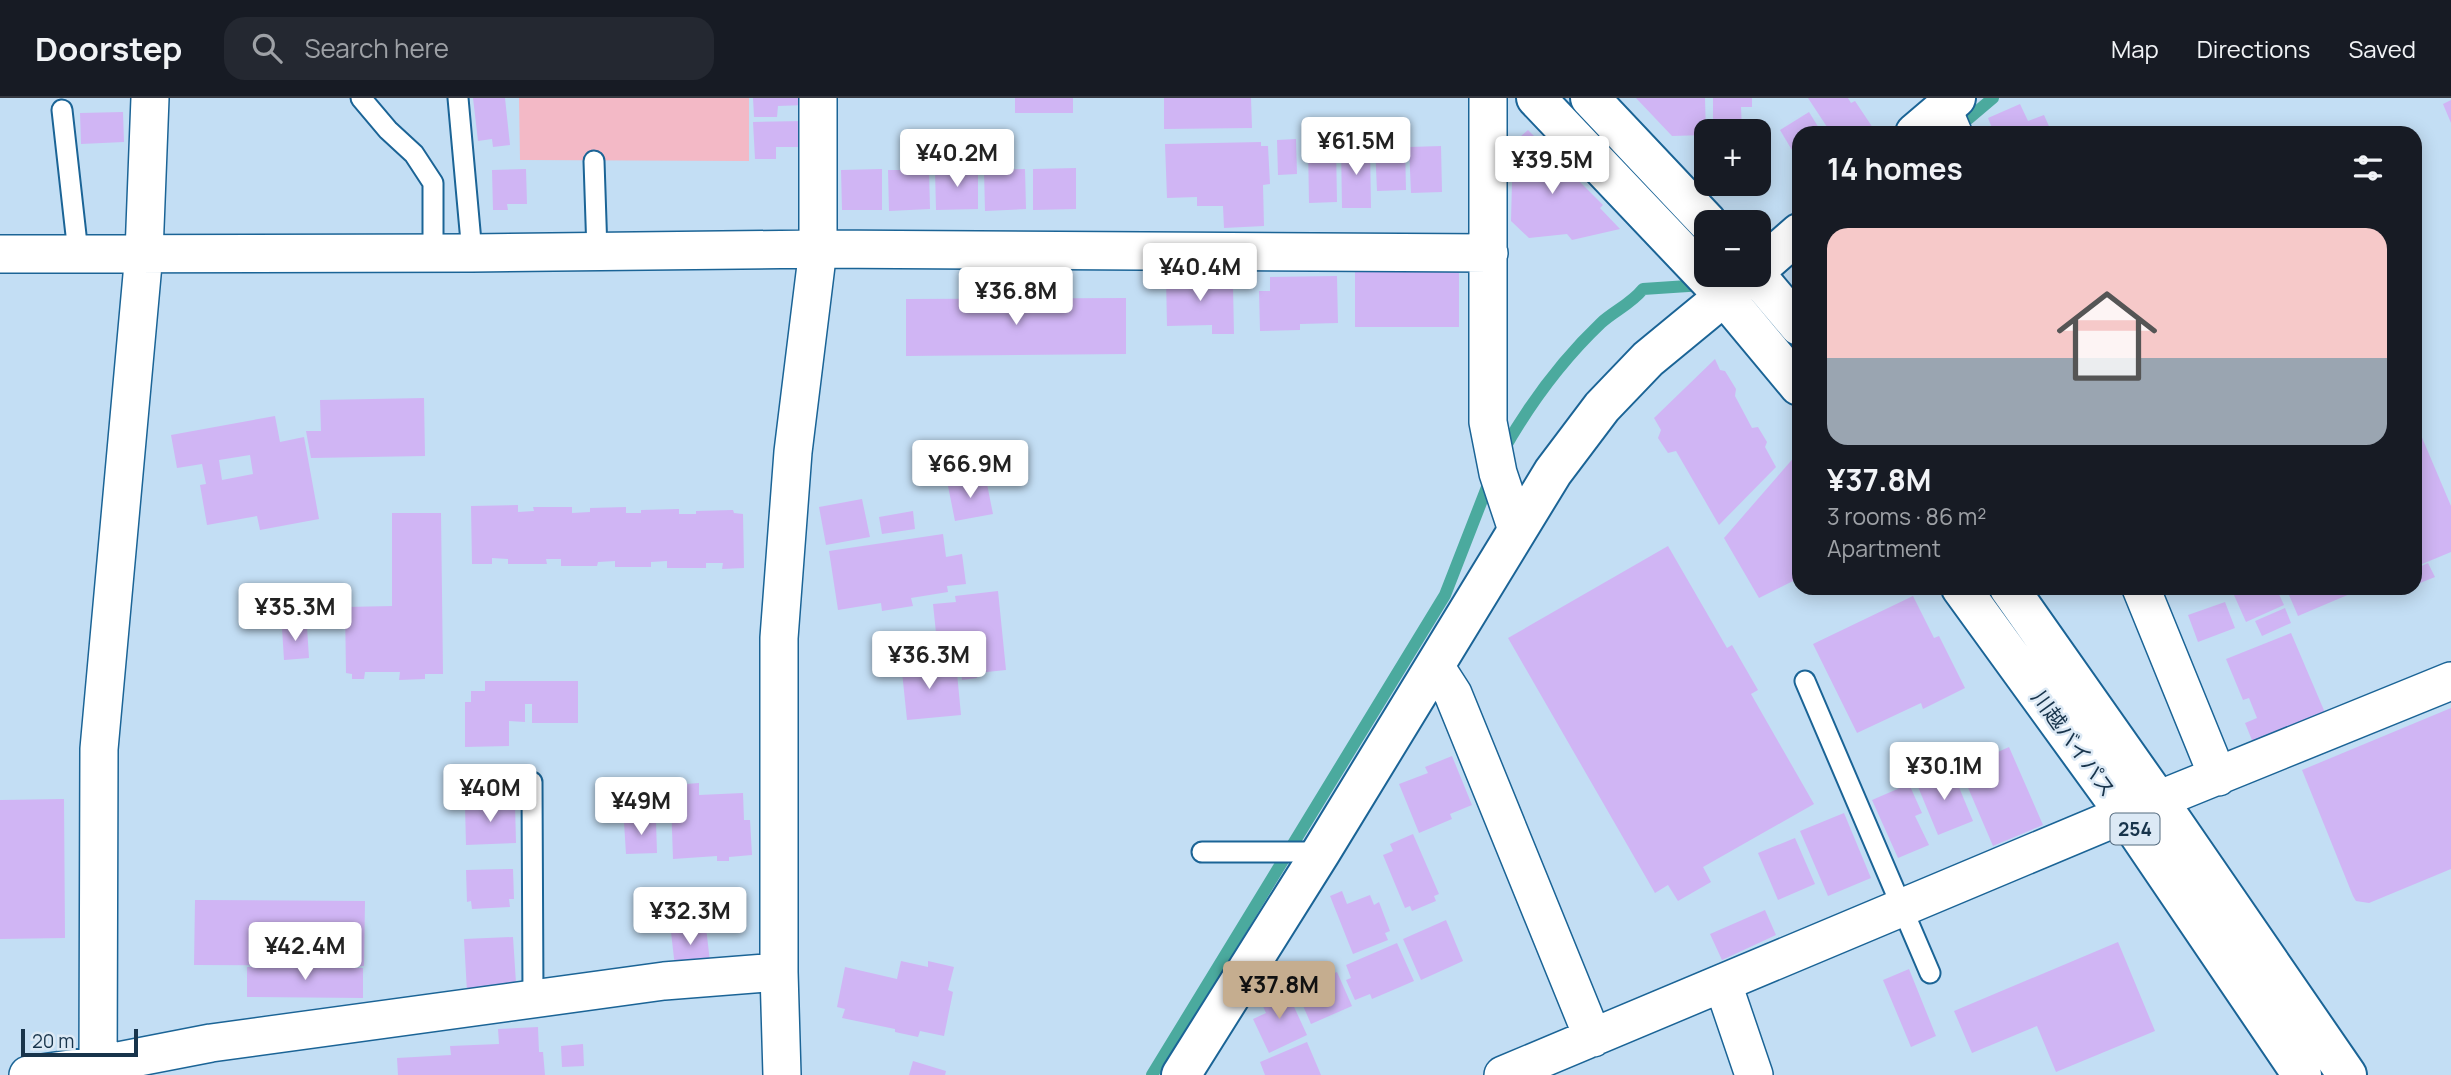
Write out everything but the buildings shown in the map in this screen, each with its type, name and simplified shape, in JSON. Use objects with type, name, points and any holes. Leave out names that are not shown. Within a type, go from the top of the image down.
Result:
[{"type":"main road","points":[[1536,98],[1694,245]]},
{"type":"main road","points":[[1590,98],[1696,210]]},
{"type":"main road","points":[[1771,258],[1792,239]]},
{"type":"main road","points":[[1181,1075],[1553,472],[1602,407],[1648,359],[1735,287]]},
{"type":"main road","points":[[1738,287],[1792,375]]},
{"type":"main road","points":[[1766,287],[1792,318]]},
{"type":"main road","name":"川越バイパス","points":[[1967,595],[2142,807],[2347,1075]]},
{"type":"main road","name":"川越バイパス","points":[[2013,595],[2302,1075]]},
{"type":"street","points":[[98,1070],[99,750],[144,253],[150,98]]},
{"type":"street","points":[[782,1075],[779,972],[779,638],[793,452],[818,249],[818,98]]},
{"type":"street","points":[[1488,98],[1488,422],[1498,473],[1517,530]]},
{"type":"street","points":[[0,254],[818,249],[1489,253]]},
{"type":"street","points":[[2144,595],[2218,776]]},
{"type":"street","points":[[1435,666],[1452,694],[1593,1038]]},
{"type":"street","points":[[1503,1075],[2142,807],[2451,681]]},
{"type":"street","points":[[27,1075],[98,1070],[211,1043],[664,981],[779,972]]},
{"type":"street","points":[[1723,984],[1754,1075]]},
{"type":"lane","points":[[360,98],[414,154],[433,183],[433,253]]},
{"type":"lane","points":[[458,98],[472,253]]},
{"type":"lane","points":[[62,110],[78,253]]},
{"type":"lane","points":[[594,161],[597,252]]},
{"type":"lane","points":[[1805,681],[1930,973]]},
{"type":"lane","points":[[532,782],[533,999]]},
{"type":"lane","points":[[1202,852],[1321,852]]},
{"type":"shaded area","points":[[519,98],[749,98],[749,161],[520,160]]},
{"type":"waterway","points":[[1960,126],[1993,98]]},
{"type":"waterway","points":[[1503,451],[1547,384],[1573,352],[1606,319],[1643,289],[1694,286]]},
{"type":"waterway","points":[[1152,1075],[1445,595],[1491,477]]}]
